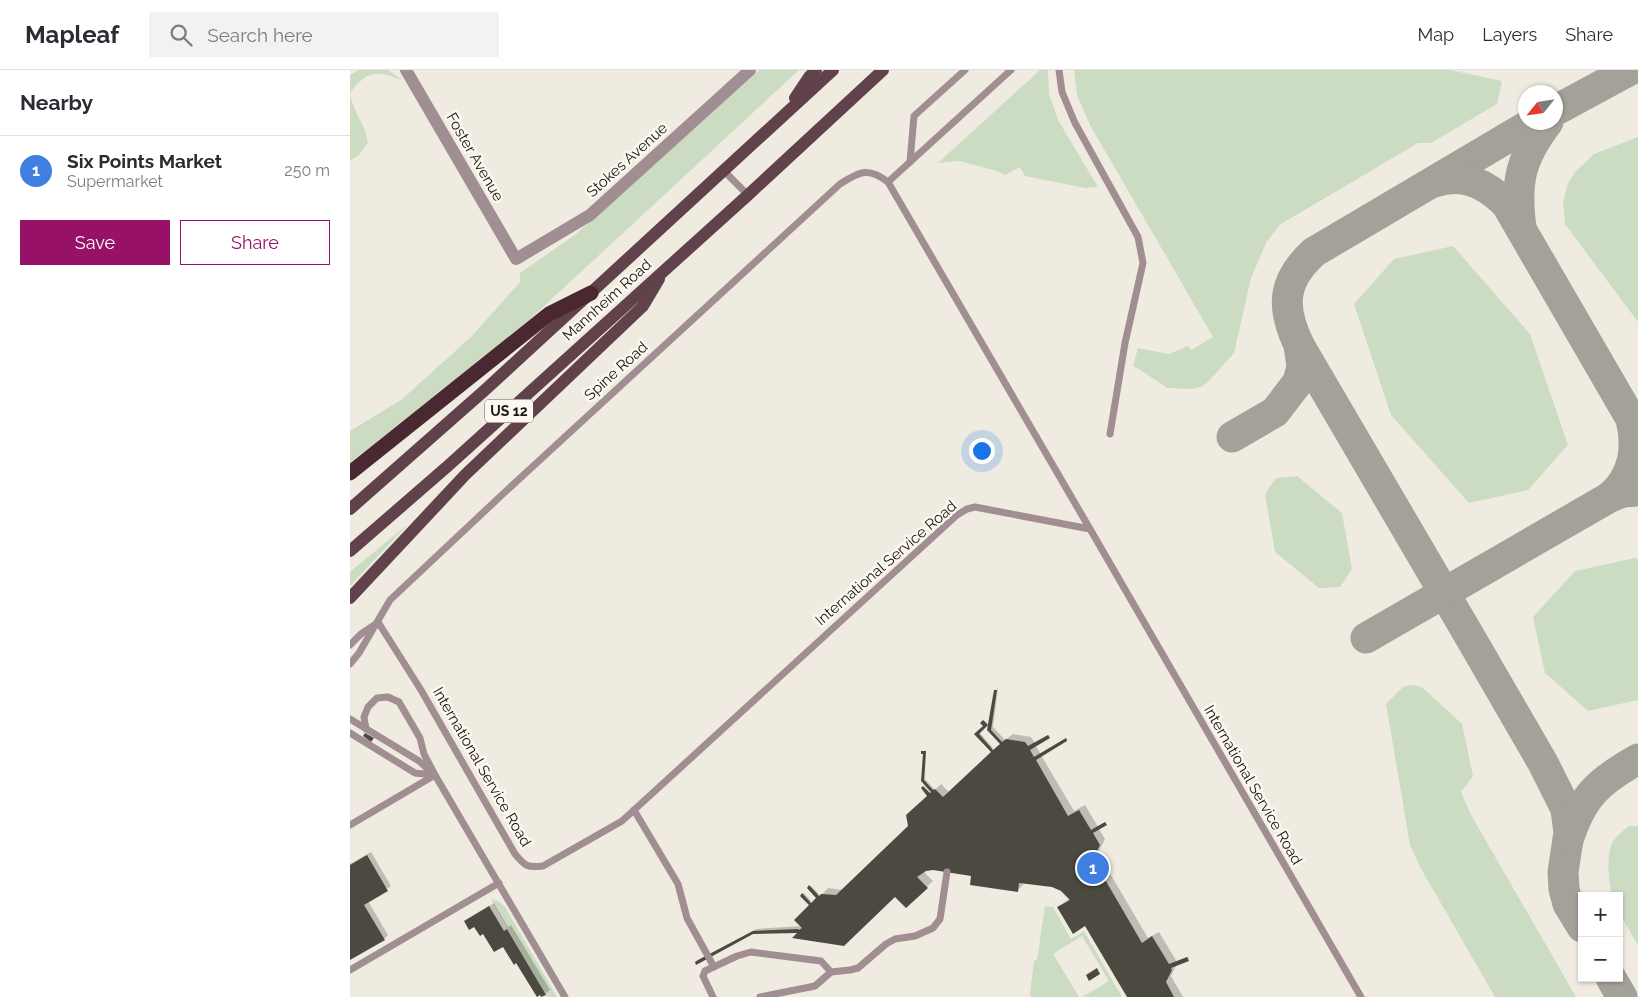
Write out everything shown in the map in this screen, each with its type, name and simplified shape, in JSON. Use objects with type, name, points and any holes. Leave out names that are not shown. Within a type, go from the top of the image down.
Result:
[{"type":"highway","points":[[350,473],[549,314],[591,293]]},
{"type":"main road","points":[[786,114],[809,77],[816,70]]},
{"type":"main road","name":"Mannheim Road","points":[[350,509],[485,390],[833,70]]},
{"type":"main road","name":"Mannheim Road","points":[[350,550],[449,465],[748,195],[883,70]]},
{"type":"main road","points":[[350,598],[465,475],[643,306],[665,268]]},
{"type":"street","name":"Foster Avenue","points":[[406,70],[516,259]]},
{"type":"street","name":"Stokes Avenue","points":[[516,259],[590,214],[750,70]]},
{"type":"lane","points":[[910,162],[914,116],[965,70]]},
{"type":"lane","points":[[1010,70],[888,182],[1090,529]]},
{"type":"lane","points":[[1059,70],[1062,92],[1075,123],[1138,237],[1143,263],[1125,343],[1110,434]]},
{"type":"lane","points":[[723,170],[748,195]]},
{"type":"lane","name":"Spine Road","points":[[350,664],[359,653],[390,600],[504,492],[840,184],[855,174],[866,172],[877,174],[888,182]]},
{"type":"lane","name":"International Service Road","points":[[378,622],[421,690],[515,854],[523,864],[530,868],[543,866],[622,821],[949,522],[967,509],[975,507],[1090,529],[1361,997]]},
{"type":"lane","points":[[350,645],[360,634],[378,622]]},
{"type":"lane","points":[[366,729],[364,717],[368,707],[377,698],[388,697],[398,702],[420,738],[424,754],[435,775],[565,997]]},
{"type":"lane","points":[[350,720],[418,761],[435,775]]},
{"type":"lane","points":[[350,733],[415,773],[435,775]]},
{"type":"lane","points":[[350,825],[435,775]]},
{"type":"lane","points":[[634,810],[678,884],[688,918],[714,967]]},
{"type":"lane","points":[[760,997],[815,986],[831,972],[858,968],[886,944],[895,939],[915,936],[934,928],[940,919],[947,872]]},
{"type":"lane","points":[[350,970],[499,883]]},
{"type":"lane","points":[[713,997],[703,976],[705,971],[737,956],[751,952],[821,961],[831,972]]},
{"type":"green space","points":[[359,70],[388,70],[402,80],[385,75],[372,74],[356,85],[350,93],[350,75]]},
{"type":"green space","points":[[759,70],[799,70],[528,321],[350,463],[350,431],[401,400],[472,336],[520,282],[520,273],[575,235]]},
{"type":"green space","points":[[1040,70],[1048,70],[1049,94],[1058,120],[1098,187],[1085,188],[1025,176],[1020,167],[1005,175],[959,161],[938,163]]},
{"type":"green space","points":[[1074,70],[1450,70],[1502,81],[1497,104],[1431,143],[1418,143],[1281,224],[1267,241],[1251,278],[1234,353],[1208,382],[1201,387],[1193,389],[1167,388],[1133,366],[1138,348],[1169,354],[1188,346],[1191,350],[1213,337],[1090,125],[1077,95]]},
{"type":"green space","points":[[350,93],[368,143],[359,155],[350,161]]},
{"type":"green space","points":[[1638,137],[1638,322],[1565,224],[1563,202],[1568,183],[1576,171],[1594,154]]},
{"type":"green space","points":[[1453,246],[1530,334],[1568,445],[1528,490],[1469,503],[1391,415],[1354,304],[1394,259]]},
{"type":"green space","points":[[1297,476],[1342,513],[1352,569],[1340,587],[1319,588],[1275,552],[1265,494],[1276,478]]},
{"type":"green space","points":[[408,524],[350,586],[350,572]]},
{"type":"green space","points":[[1635,558],[1638,560],[1638,700],[1588,711],[1545,673],[1533,617],[1575,571]]},
{"type":"green space","points":[[1413,685],[1422,687],[1462,724],[1473,776],[1461,792],[1470,813],[1576,997],[1495,997],[1420,867],[1410,845],[1386,704],[1403,687]]},
{"type":"green space","points":[[1629,826],[1638,826],[1638,945],[1623,920],[1623,892],[1611,892],[1609,852],[1616,838]]},
{"type":"green space","points":[[491,899],[498,901],[505,907],[557,997],[547,997]]},
{"type":"green space","points":[[1045,906],[1053,907],[1071,939],[1084,931],[1122,997],[1082,997],[1109,981],[1082,936],[1053,954],[1079,997],[1031,997],[1034,960],[1037,960]]},
{"type":"building","points":[[994,690],[997,690],[991,730],[1002,742],[1006,739],[1025,742],[1028,746],[1048,735],[1050,738],[1030,750],[1034,757],[1066,738],[1067,741],[1036,760],[1068,816],[1079,810],[1091,830],[1105,822],[1107,825],[1093,833],[1100,845],[1093,859],[1142,943],[1152,936],[1169,964],[1187,957],[1189,961],[1171,968],[1172,970],[1166,982],[1174,997],[1127,997],[1085,926],[1073,934],[1057,907],[1070,900],[1061,891],[1052,887],[1019,883],[1018,892],[970,885],[971,876],[933,870],[926,871],[917,877],[928,888],[906,908],[895,897],[844,946],[792,938],[797,933],[753,934],[696,965],[695,962],[698,960],[753,931],[799,930],[802,928],[794,920],[809,905],[800,896],[802,893],[811,903],[816,898],[807,888],[809,885],[819,896],[821,894],[836,895],[908,826],[906,815],[927,796],[921,788],[923,786],[931,792],[921,781],[923,754],[921,754],[921,751],[926,751],[924,780],[943,797],[991,752],[974,734],[983,726],[980,723],[983,720],[988,725]],"holes":[[[988,725],[987,730],[1000,744],[993,750],[979,734]]]},
{"type":"building","points":[[365,733],[374,738],[371,742],[363,736]]},
{"type":"building","points":[[367,855],[388,891],[364,905],[385,940],[350,960],[350,865]]},
{"type":"building","points":[[489,906],[504,931],[507,929],[546,995],[537,997],[516,963],[514,965],[503,947],[494,952],[483,934],[480,936],[474,927],[469,930],[464,921]]},
{"type":"building","points":[[1097,968],[1100,974],[1089,981],[1086,975]]},
{"type":"taxiway","points":[[1563,106],[1630,70]]},
{"type":"taxiway","points":[[1520,130],[1314,252],[1303,263],[1290,284],[1287,307],[1289,319],[1299,345],[1543,763],[1566,809],[1569,833],[1563,872],[1564,889],[1568,904],[1578,920]]},
{"type":"taxiway","points":[[1521,228],[1519,197],[1522,172],[1531,148],[1542,130]]},
{"type":"taxiway","points":[[1435,182],[1445,179],[1474,182],[1492,192],[1507,205],[1638,431]]},
{"type":"taxiway","points":[[1232,437],[1275,412],[1298,382],[1302,367],[1299,345]]},
{"type":"taxiway","points":[[1610,497],[1624,480],[1632,461],[1634,441],[1631,419]]},
{"type":"taxiway","points":[[1366,638],[1610,497],[1623,492],[1638,491]]},
{"type":"taxiway","points":[[1568,840],[1579,812],[1594,791],[1602,783],[1638,759]]},
{"type":"taxiway","points":[[1613,982],[1622,997]]},
{"type":"place","name":"Six Points Market","points":[[1093,868]]}]
